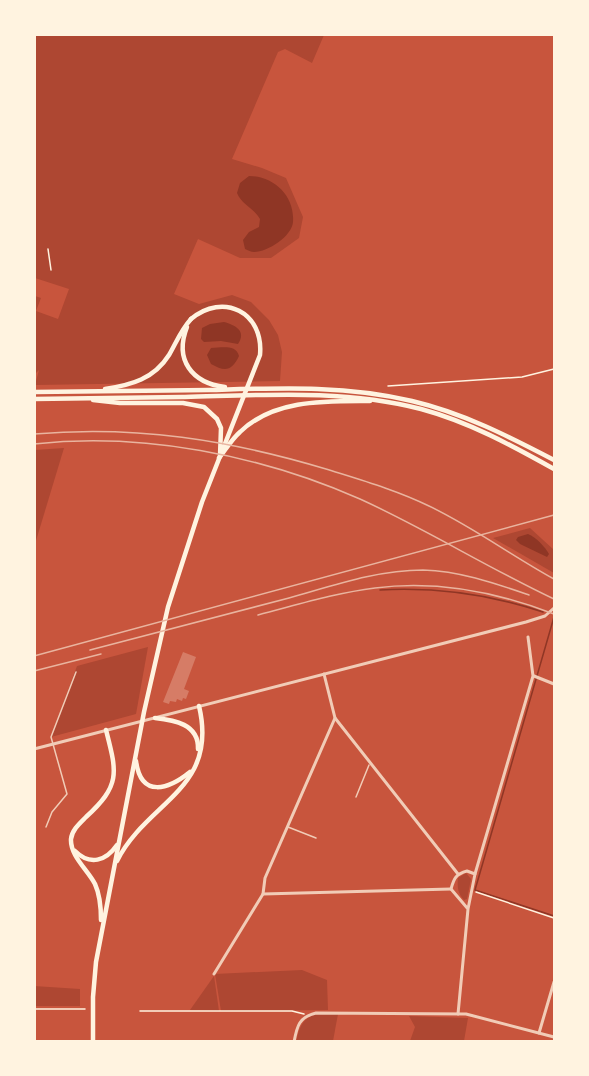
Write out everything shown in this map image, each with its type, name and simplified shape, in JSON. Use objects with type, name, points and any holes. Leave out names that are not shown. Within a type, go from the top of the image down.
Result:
[{"type":"main road","points":[[88,392],[131,384],[146,378],[168,357],[184,326],[205,310],[224,306],[243,312],[256,326],[261,345],[258,365],[231,438],[219,458],[187,545],[158,647],[102,928],[94,986],[93,1041]]},
{"type":"main road","points":[[191,319],[182,341],[183,354],[193,374],[209,384],[239,389]]},
{"type":"main road","points":[[34,392],[337,389],[409,400],[469,418],[555,460]]},
{"type":"main road","points":[[34,399],[317,394],[385,401],[454,419],[555,469]]},
{"type":"main road","points":[[78,398],[120,403],[195,404],[212,411],[218,418],[221,435],[219,458]]},
{"type":"main road","points":[[231,438],[264,415],[292,406],[314,403],[385,401]]},
{"type":"main road","points":[[113,869],[130,839],[175,797],[193,770],[198,759],[203,734],[199,706]]},
{"type":"main road","points":[[155,718],[181,722],[190,729],[199,744],[198,759]]},
{"type":"main road","points":[[102,928],[100,899],[95,885],[72,846],[74,831],[99,806],[112,785],[114,762],[106,730]]},
{"type":"main road","points":[[135,757],[140,777],[150,786],[157,788],[175,783],[193,770]]},
{"type":"main road","points":[[72,846],[81,856],[97,861],[109,855],[119,843]]},
{"type":"street","points":[[34,749],[526,622],[545,616],[555,608]]},
{"type":"street","points":[[458,1014],[468,909],[475,874],[535,677],[528,637]]},
{"type":"street","points":[[324,674],[335,718],[458,874]]},
{"type":"street","points":[[535,677],[555,684]]},
{"type":"street","points":[[214,974],[263,894],[265,878],[335,718]]},
{"type":"street","points":[[451,889],[453,879],[458,874],[467,870],[475,874]]},
{"type":"street","points":[[263,894],[451,889]]},
{"type":"street","points":[[451,889],[468,909]]},
{"type":"street","points":[[539,1033],[555,982]]},
{"type":"street","points":[[294,1041],[300,1020],[306,1015],[316,1013],[458,1014],[555,1037]]},
{"type":"lane","points":[[46,827],[52,812],[67,794],[51,745],[51,732],[76,672]]},
{"type":"lane","points":[[356,796],[370,764]]},
{"type":"lane","points":[[287,826],[316,838]]},
{"type":"path","points":[[48,249],[51,270]]},
{"type":"path","points":[[388,386],[522,377],[555,369]]},
{"type":"path","points":[[472,891],[555,918]]},
{"type":"path","points":[[34,1009],[85,1010]]},
{"type":"path","points":[[140,1011],[292,1011],[306,1015]]},
{"type":"shaded area","points":[[34,35],[324,35],[312,63],[285,49],[278,52],[232,159],[286,178],[303,217],[299,238],[271,258],[240,258],[198,239],[174,294],[199,304],[232,295],[251,302],[269,320],[278,335],[282,352],[280,381],[35,385],[39,370],[35,374],[35,296],[41,298],[36,311],[58,319],[69,289],[35,278]]},
{"type":"shaded area","points":[[249,176],[274,183],[286,196],[293,212],[292,227],[284,238],[266,249],[254,252],[245,249],[243,240],[249,232],[259,227],[260,219],[237,193],[240,183]]},
{"type":"shaded area","points":[[224,322],[239,329],[241,336],[238,344],[221,341],[204,342],[201,339],[202,328]]},
{"type":"shaded area","points":[[211,348],[231,348],[239,356],[234,365],[228,369],[220,368],[211,364],[207,355]]},
{"type":"shaded area","points":[[64,448],[35,544],[35,450]]},
{"type":"shaded area","points":[[530,528],[554,550],[554,573],[493,538]]},
{"type":"shaded area","points":[[528,534],[545,548],[549,554],[547,557],[516,540]]},
{"type":"shaded area","points":[[148,647],[136,714],[51,737],[77,666]]},
{"type":"shaded area","points":[[466,873],[471,879],[467,899],[464,900],[459,893],[458,878]]},
{"type":"shaded area","points":[[302,970],[327,980],[328,1010],[221,1011],[215,974]]},
{"type":"shaded area","points":[[214,976],[219,1011],[190,1010]]},
{"type":"shaded area","points":[[34,986],[80,989],[80,1006],[35,1006]]},
{"type":"shaded area","points":[[318,1014],[338,1014],[333,1041],[296,1042],[302,1023]]},
{"type":"shaded area","points":[[409,1016],[468,1018],[464,1041],[410,1041],[415,1027]]},
{"type":"building","points":[[183,652],[196,657],[184,689],[189,691],[186,699],[170,701],[169,704],[163,702]]},
{"type":"waterway","points":[[380,590],[462,593],[543,612]]},
{"type":"waterway","points":[[554,617],[475,890],[554,916]]},
{"type":"railway","points":[[34,434],[109,432],[182,437],[254,450],[326,469],[417,500],[461,523],[554,579]]},
{"type":"railway","points":[[34,444],[117,441],[159,445],[200,450],[282,470],[360,499],[554,599]]},
{"type":"railway","points":[[34,656],[554,515]]},
{"type":"railway","points":[[90,650],[389,573],[423,570],[464,575],[529,595]]},
{"type":"railway","points":[[258,615],[360,590],[398,586],[466,590],[511,600],[554,614]]},
{"type":"railway","points":[[34,671],[101,654]]}]
